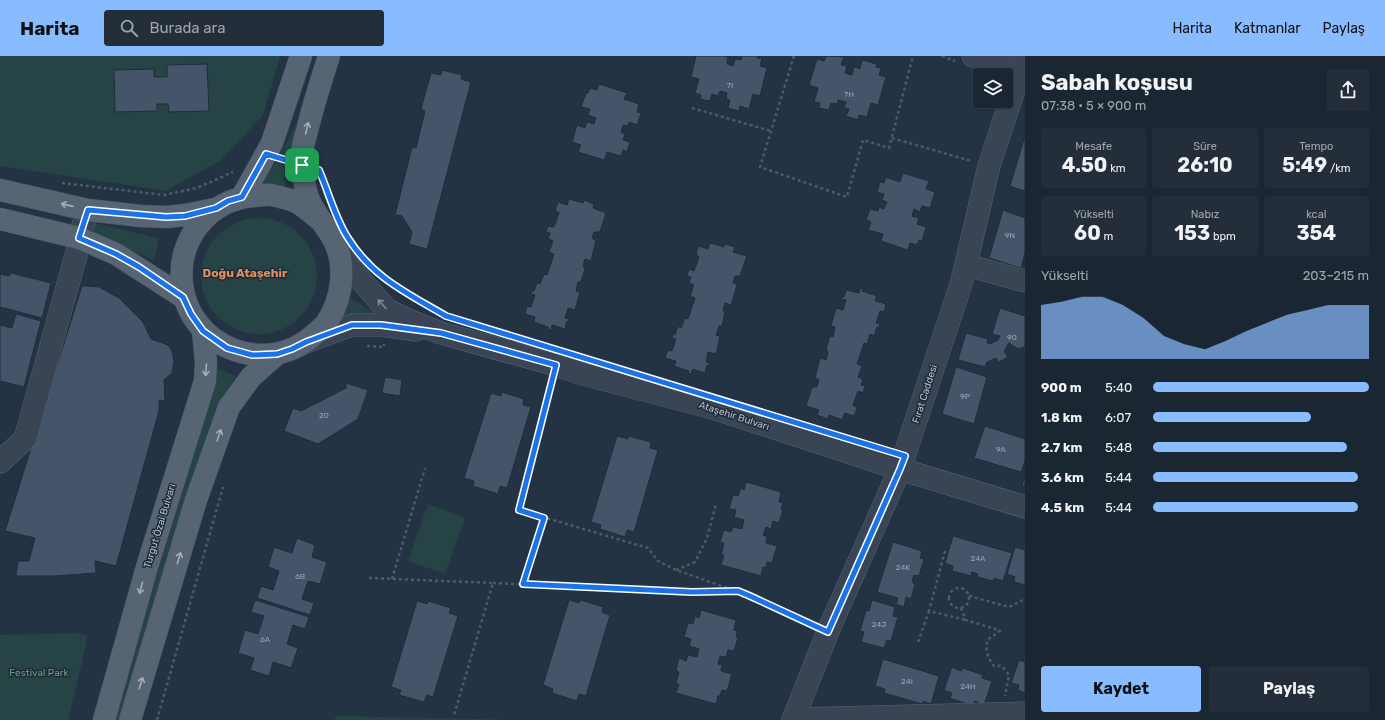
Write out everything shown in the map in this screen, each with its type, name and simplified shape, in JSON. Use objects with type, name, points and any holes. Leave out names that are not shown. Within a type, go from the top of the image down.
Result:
[{"type":"main road","points":[[242,197],[272,143],[301,56]]},
{"type":"main road","name":"Turgut Özal Bulvarı","points":[[319,219],[297,202],[270,195],[242,197],[228,201],[216,208],[197,225],[185,247],[180,272],[183,297],[191,314],[203,331],[227,348],[252,355],[277,354],[306,342],[324,325],[337,304],[342,280],[340,256],[332,236],[319,219],[308,196],[302,162],[302,151],[314,101],[329,56]]},
{"type":"main road","points":[[0,190],[88,210],[166,217],[185,216],[216,208]]},
{"type":"main road","points":[[0,219],[79,238],[116,254],[183,297]]},
{"type":"main road","name":"Turgut Özal Bulvarı","points":[[104,720],[147,567],[205,381],[206,362],[203,331]]},
{"type":"main road","name":"Turgut Özal Bulvarı","points":[[130,720],[196,500],[229,407],[251,377],[277,354]]},
{"type":"street","points":[[973,56],[1023,67]]},
{"type":"street","name":"Fırat Caddesi","points":[[793,720],[828,632],[900,469],[962,281],[989,166],[1023,67]]},
{"type":"street","points":[[0,462],[25,439],[78,248],[79,238],[88,210]]},
{"type":"street","name":"Ataşehir Bulvarı","points":[[340,256],[386,309],[392,320]]},
{"type":"street","points":[[966,265],[1025,281]]},
{"type":"street","name":"Ataşehir Bulvarı","points":[[306,342],[352,325],[381,325],[392,320],[580,373],[716,409],[900,469],[1025,507]]},
{"type":"street","points":[[793,720],[1025,713]]},
{"type":"path","points":[[794,56],[760,167],[847,197],[864,140],[889,148],[913,56]]},
{"type":"path","points":[[692,108],[771,131]]},
{"type":"path","points":[[891,138],[989,166]]},
{"type":"path","points":[[61,183],[164,195],[197,188],[232,173],[237,168]]},
{"type":"path","points":[[389,282],[433,308]]},
{"type":"path","points":[[360,346],[384,347],[401,290]]},
{"type":"path","points":[[556,365],[519,510],[648,548],[658,562],[676,570],[738,591],[828,632]]},
{"type":"path","points":[[392,579],[425,468]]},
{"type":"path","points":[[157,720],[223,486]]},
{"type":"path","points":[[676,570],[695,562],[707,538],[716,504]]},
{"type":"path","points":[[523,584],[544,518]]},
{"type":"path","points":[[918,642],[929,611],[945,551]]},
{"type":"path","points":[[369,578],[692,592],[738,591]]},
{"type":"path","points":[[454,715],[493,583]]},
{"type":"path","points":[[969,596],[967,605],[961,608],[951,605],[948,599],[950,592],[956,588],[965,590],[969,596],[1009,607],[1025,599]]},
{"type":"path","points":[[961,608],[966,620]]},
{"type":"path","points":[[929,611],[966,620],[1000,631],[987,640],[986,651],[994,666],[1002,666],[1009,675],[1002,714]]},
{"type":"green space","points":[[0,56],[280,56],[263,115],[221,160],[166,191],[0,166]]},
{"type":"green space","points":[[298,120],[285,168],[286,195],[254,188],[276,163]]},
{"type":"green space","points":[[259,218],[281,222],[300,235],[313,254],[317,276],[313,298],[300,317],[281,330],[259,334],[237,330],[218,317],[205,298],[201,276],[205,254],[218,235],[237,222]]},
{"type":"green space","points":[[94,223],[159,238],[154,260],[90,232]]},
{"type":"green space","points":[[339,290],[374,313],[374,317],[325,323]]},
{"type":"green space","points":[[213,367],[236,376],[217,408],[118,720],[113,720],[209,405]]},
{"type":"green space","points":[[428,504],[465,518],[445,574],[408,561]]},
{"type":"green space","name":"Festival Park","points":[[78,633],[87,636],[86,645],[68,720],[0,720],[0,635]]},
{"type":"green space","points":[[338,716],[520,720],[333,720]]},
{"type":"building","points":[[696,56],[728,57],[727,64],[733,66],[735,59],[741,60],[742,56],[758,56],[757,58],[762,59],[760,66],[767,68],[760,96],[753,94],[749,109],[740,106],[739,111],[728,108],[730,100],[726,99],[727,93],[720,91],[718,96],[712,94],[710,101],[700,99],[701,95],[695,93],[699,79],[691,77]]},
{"type":"building","points":[[826,56],[844,57],[841,65],[847,66],[845,73],[852,75],[854,67],[860,69],[862,60],[877,64],[876,67],[881,68],[879,75],[886,77],[878,105],[871,103],[867,117],[859,115],[858,120],[846,116],[849,109],[844,108],[846,102],[838,100],[837,104],[831,103],[829,110],[819,108],[820,103],[814,102],[818,88],[809,85],[817,59],[824,61]]},
{"type":"building","points":[[207,64],[209,111],[169,112],[168,104],[157,104],[157,111],[115,112],[114,70],[154,69],[154,77],[167,77],[167,65]]},
{"type":"building","points":[[442,70],[462,75],[461,79],[471,82],[427,249],[409,244],[412,232],[402,216],[395,215],[412,147],[416,148],[425,111],[421,109],[431,73],[441,75]]},
{"type":"building","points":[[599,84],[627,93],[624,99],[639,104],[637,112],[641,113],[637,125],[629,122],[628,126],[623,125],[621,132],[625,134],[623,140],[630,142],[627,152],[623,150],[621,156],[607,152],[604,160],[578,152],[581,145],[572,142],[577,125],[585,128],[587,122],[594,124],[596,118],[588,115],[590,109],[581,107],[586,93],[588,93],[590,88],[597,90]]},
{"type":"building","points":[[1025,139],[1025,191],[1010,186]]},
{"type":"building","points":[[903,173],[929,181],[926,189],[935,192],[930,208],[922,206],[920,212],[914,209],[912,216],[919,218],[917,224],[926,227],[922,241],[919,240],[917,245],[910,243],[908,250],[881,241],[883,234],[868,230],[871,222],[866,220],[870,209],[878,211],[879,207],[884,209],[887,202],[882,200],[884,194],[877,192],[880,182],[884,183],[886,177],[900,182]]},
{"type":"building","points":[[569,199],[583,203],[584,200],[594,204],[593,208],[606,213],[600,232],[594,232],[592,238],[596,241],[591,261],[585,259],[583,266],[585,269],[581,282],[578,282],[576,291],[580,292],[575,310],[568,308],[565,318],[569,319],[569,322],[567,321],[565,329],[552,325],[551,330],[548,329],[548,327],[534,322],[535,317],[525,314],[527,306],[531,307],[535,295],[531,294],[532,291],[534,291],[537,283],[540,284],[544,274],[547,275],[554,254],[549,252],[553,241],[548,239],[550,233],[546,232],[548,226],[554,227],[559,213],[555,210],[558,202],[567,205]]},
{"type":"building","points":[[1003,210],[1025,218],[1025,253],[1021,268],[989,258]]},
{"type":"building","points":[[710,243],[724,247],[725,244],[735,247],[733,252],[747,256],[740,276],[735,276],[733,282],[737,285],[731,305],[725,303],[723,310],[725,313],[722,326],[719,326],[716,335],[720,336],[716,354],[708,352],[706,362],[710,363],[709,366],[707,365],[705,373],[693,369],[691,374],[688,373],[689,371],[674,366],[676,361],[665,358],[668,350],[672,351],[676,339],[672,338],[673,334],[675,335],[678,326],[681,328],[685,318],[688,319],[695,298],[690,296],[694,285],[689,283],[691,277],[687,276],[689,269],[694,271],[699,257],[696,254],[698,246],[708,249]]},
{"type":"building","points":[[11,273],[51,283],[42,318],[0,307],[0,274],[9,276]]},
{"type":"building","points":[[82,286],[99,287],[119,298],[143,322],[151,339],[168,345],[172,351],[174,361],[172,373],[164,380],[165,401],[159,400],[159,411],[116,566],[95,561],[96,573],[54,576],[16,576],[18,561],[29,561],[35,538],[5,531]]},
{"type":"building","points":[[860,288],[863,289],[862,291],[877,296],[875,301],[886,304],[884,312],[880,311],[876,323],[880,324],[879,328],[877,327],[874,336],[870,334],[867,344],[864,343],[857,364],[862,366],[858,377],[863,379],[861,385],[865,386],[863,393],[858,391],[853,405],[857,408],[854,416],[845,413],[842,420],[829,415],[828,419],[817,415],[819,410],[806,406],[812,387],[817,387],[819,380],[815,378],[820,358],[826,360],[828,352],[826,349],[830,336],[833,337],[835,327],[831,326],[836,308],[843,310],[846,300],[841,299],[844,297],[846,290],[859,293]]},
{"type":"building","points":[[1000,308],[1025,316],[1025,347],[1018,349],[1009,343],[1004,351],[1008,357],[999,362],[996,358],[987,362],[985,367],[958,360],[966,333],[988,339],[987,343],[990,344],[998,340],[1000,336],[992,334]]},
{"type":"building","points":[[16,314],[41,321],[24,387],[0,381],[0,325],[12,328]]},
{"type":"building","points":[[956,367],[987,377],[974,424],[942,414]]},
{"type":"building","points":[[385,377],[402,380],[400,396],[382,393]]},
{"type":"building","points":[[346,383],[368,390],[358,419],[318,444],[284,431],[293,408],[301,411],[346,388]]},
{"type":"building","points":[[502,392],[524,399],[523,405],[531,407],[507,488],[500,486],[498,494],[473,486],[474,481],[464,478],[491,393],[501,396]]},
{"type":"building","points":[[985,426],[1025,439],[1025,461],[1021,472],[974,458]]},
{"type":"building","points":[[617,436],[628,439],[628,436],[651,442],[650,448],[658,450],[634,532],[627,530],[625,537],[600,529],[601,525],[591,522]]},
{"type":"building","points":[[1025,475],[1025,486],[1022,485]]},
{"type":"building","points":[[746,482],[781,492],[779,502],[783,503],[781,509],[783,510],[779,523],[773,521],[771,529],[766,527],[763,535],[767,537],[766,543],[777,546],[772,563],[767,562],[766,568],[763,567],[761,576],[721,565],[724,555],[721,555],[724,543],[720,542],[724,530],[731,532],[733,527],[742,529],[744,520],[734,517],[736,510],[729,509],[733,495],[738,496],[741,488],[744,490]]},
{"type":"building","points":[[953,536],[1012,553],[1003,581],[994,578],[993,581],[977,577],[978,574],[972,572],[971,576],[952,571],[953,566],[945,563]]},
{"type":"building","points":[[297,538],[315,545],[312,557],[327,562],[320,584],[308,581],[302,599],[314,603],[310,615],[257,598],[261,586],[273,590],[279,571],[268,567],[274,547],[292,553]]},
{"type":"building","points":[[893,542],[922,551],[920,558],[924,559],[919,576],[914,575],[912,582],[915,584],[911,599],[906,597],[904,607],[896,604],[898,598],[877,592]]},
{"type":"building","points":[[1015,547],[1025,550],[1025,585],[1014,582],[1015,577],[1007,574]]},
{"type":"building","points":[[255,600],[309,617],[305,629],[293,625],[287,644],[298,648],[291,668],[273,662],[269,676],[250,670],[254,658],[238,653],[245,630],[258,634],[264,616],[251,612]]},
{"type":"building","points":[[569,600],[579,603],[581,600],[603,607],[602,612],[610,615],[586,696],[579,694],[577,701],[552,693],[553,689],[543,685]]},
{"type":"building","points":[[872,600],[895,607],[893,616],[898,617],[891,641],[887,640],[884,648],[861,642],[864,632],[860,631],[866,610],[869,611]]},
{"type":"building","points":[[417,601],[427,604],[428,601],[451,608],[449,613],[458,616],[433,697],[427,695],[424,702],[399,695],[401,690],[391,687]]},
{"type":"building","points":[[701,610],[736,620],[734,630],[737,631],[736,637],[738,638],[734,651],[728,650],[726,657],[720,656],[718,664],[722,665],[721,671],[732,674],[727,691],[722,690],[720,696],[718,696],[716,704],[676,693],[679,684],[676,683],[679,672],[676,671],[679,658],[686,661],[688,655],[697,657],[699,649],[689,646],[691,639],[684,637],[688,623],[693,624],[695,616],[699,618]]},
{"type":"building","points":[[883,659],[939,676],[931,704],[923,701],[922,704],[884,693],[885,689],[875,686]]},
{"type":"building","points":[[1019,660],[1025,662],[1025,693],[1018,690],[1019,685],[1011,683]]},
{"type":"building","points":[[952,667],[961,671],[963,668],[983,675],[982,678],[992,681],[984,705],[975,701],[973,706],[950,698],[952,693],[944,690]]},
{"type":"district","name":"Doğu Ataşehir","points":[[245,273]]},
{"type":"route","points":[[266,154],[302,165],[319,170],[348,238],[374,271],[394,286],[446,316],[905,456],[828,632],[738,591],[692,592],[523,584],[544,518],[519,510],[556,365],[441,333],[381,325],[352,325],[277,354],[252,355],[227,348],[203,331],[191,314],[183,297],[139,267],[116,254],[79,238],[88,210],[141,216],[185,216],[216,208],[228,201],[242,197],[266,154]]}]
